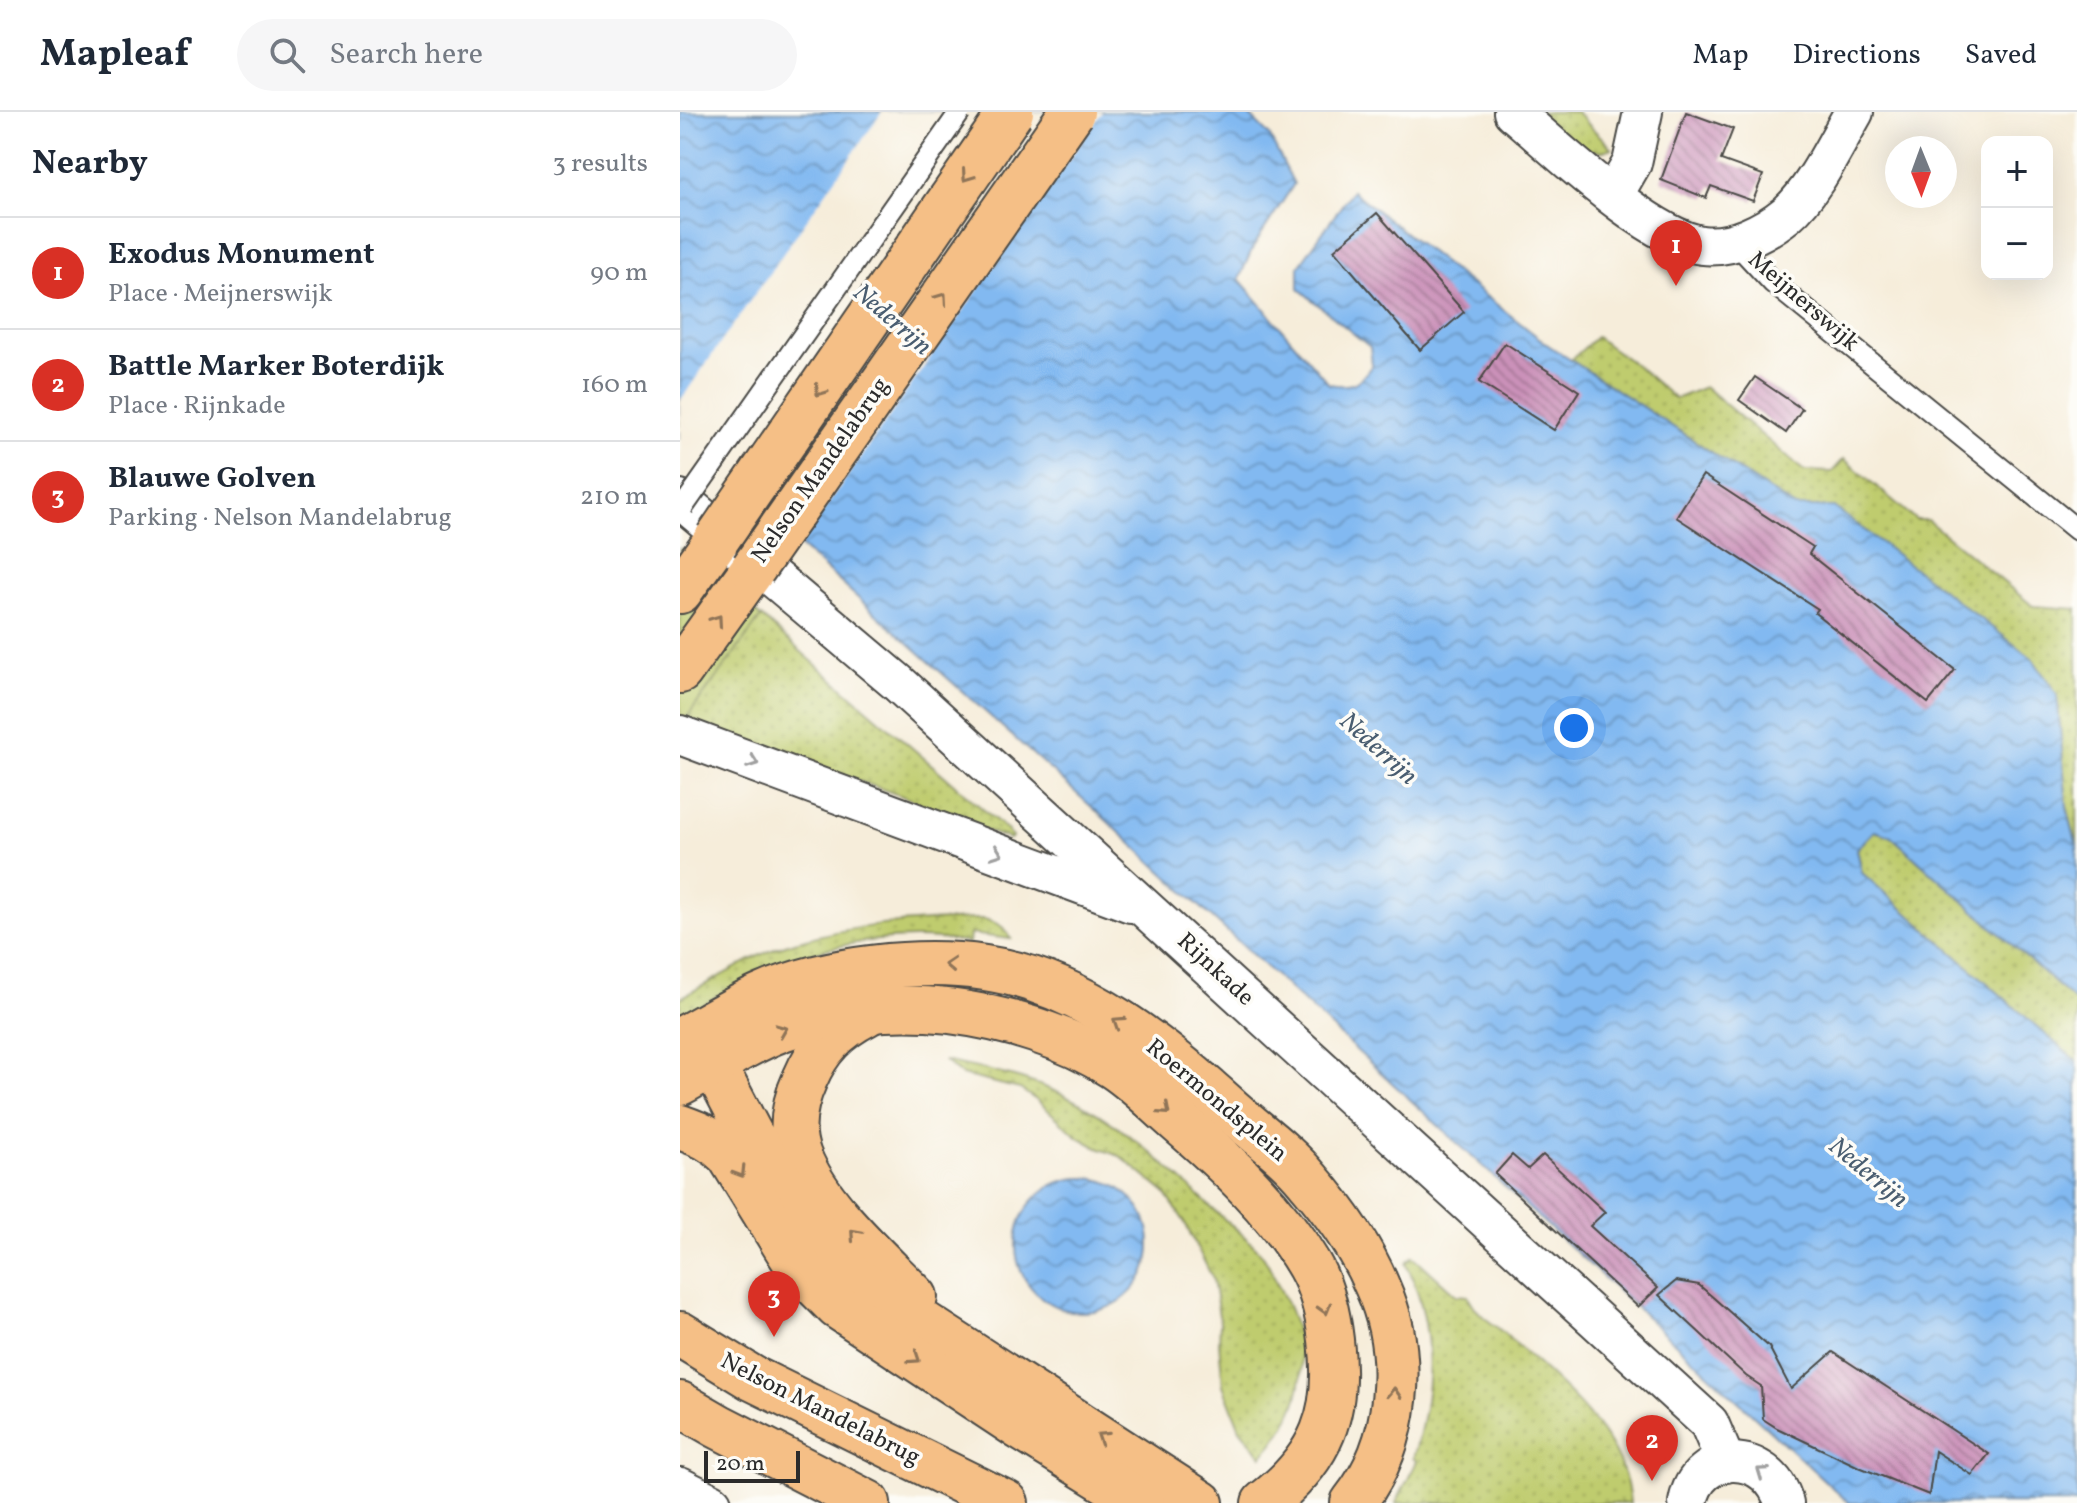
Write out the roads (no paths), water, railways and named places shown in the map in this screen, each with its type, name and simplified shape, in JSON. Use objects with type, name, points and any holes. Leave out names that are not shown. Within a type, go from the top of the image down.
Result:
[{"type":"main road","name":"Nelson Mandelabrug","points":[[680,591],[1011,112]]},
{"type":"main road","name":"Nelson Mandelabrug","points":[[680,671],[1072,112]]},
{"type":"main road","name":"Roermondsplein","points":[[692,1055],[767,994],[836,973],[937,964],[984,968],[1027,977],[1102,1011],[1192,1075],[1307,1178],[1358,1247],[1379,1288],[1391,1333],[1395,1372],[1391,1427],[1365,1485]]},
{"type":"main road","name":"Roermondsplein","points":[[692,1055],[819,1017],[871,1011],[948,1011],[1000,1020],[1065,1042],[1115,1068],[1260,1197],[1310,1266],[1327,1313],[1334,1362],[1334,1395],[1319,1440],[1277,1493]]},
{"type":"main road","points":[[871,1011],[846,1024],[827,1041],[815,1058],[797,1097],[794,1119],[798,1154],[809,1177],[853,1233],[967,1351]]},
{"type":"main road","points":[[692,1055],[750,1134],[830,1254],[852,1277],[1201,1503]]},
{"type":"main road","points":[[680,1127],[702,1134],[729,1155],[792,1257],[838,1307],[1018,1426],[1142,1503]]},
{"type":"main road","name":"Nelson Mandelabrug","points":[[680,1334],[752,1378],[1006,1503]]},
{"type":"main road","points":[[680,1404],[868,1503]]},
{"type":"street","name":"Meijnerswijk","points":[[1513,112],[1613,196],[1662,231],[1700,245],[1735,242]]},
{"type":"street","points":[[1613,196],[1632,163],[1643,112]]},
{"type":"street","points":[[1735,242],[1787,214],[1800,200],[1854,112]]},
{"type":"street","name":"Rijnkade","points":[[680,499],[897,682],[1709,1423],[1726,1463]]},
{"type":"street","points":[[680,735],[1149,910]]},
{"type":"street","points":[[1688,1503],[1698,1480],[1710,1469],[1741,1462],[1756,1466],[1769,1475],[1779,1487],[1784,1503]]},
{"type":"street","points":[[680,1487],[712,1503]]},
{"type":"lane","points":[[680,511],[960,112]]},
{"type":"lane","name":"Meijnerswijk","points":[[1735,242],[1773,283],[2077,530]]},
{"type":"water","name":"Nederrijn","points":[[680,112],[1246,112],[1269,135],[1294,184],[1253,247],[1239,279],[1329,384],[1349,385],[1363,377],[1372,365],[1370,347],[1299,289],[1299,266],[1352,191],[1548,345],[1795,507],[1834,507],[2032,658],[2057,694],[2067,807],[2077,846],[2077,1003],[1891,836],[1874,831],[1857,849],[1862,873],[2077,1062],[2077,1503],[1849,1503],[1093,808],[680,439]]},
{"type":"water","points":[[1083,1178],[1109,1183],[1131,1197],[1145,1219],[1150,1245],[1145,1271],[1131,1293],[1109,1307],[1083,1312],[1057,1307],[1035,1293],[1021,1271],[1016,1245],[1021,1219],[1035,1197],[1057,1183]]},
{"type":"place","name":"Exodus Monument","points":[[1676,286]]},
{"type":"place","name":"Blauwe Golven","points":[[774,1337]]},
{"type":"place","name":"Battle Marker Boterdijk","points":[[1652,1481]]}]
